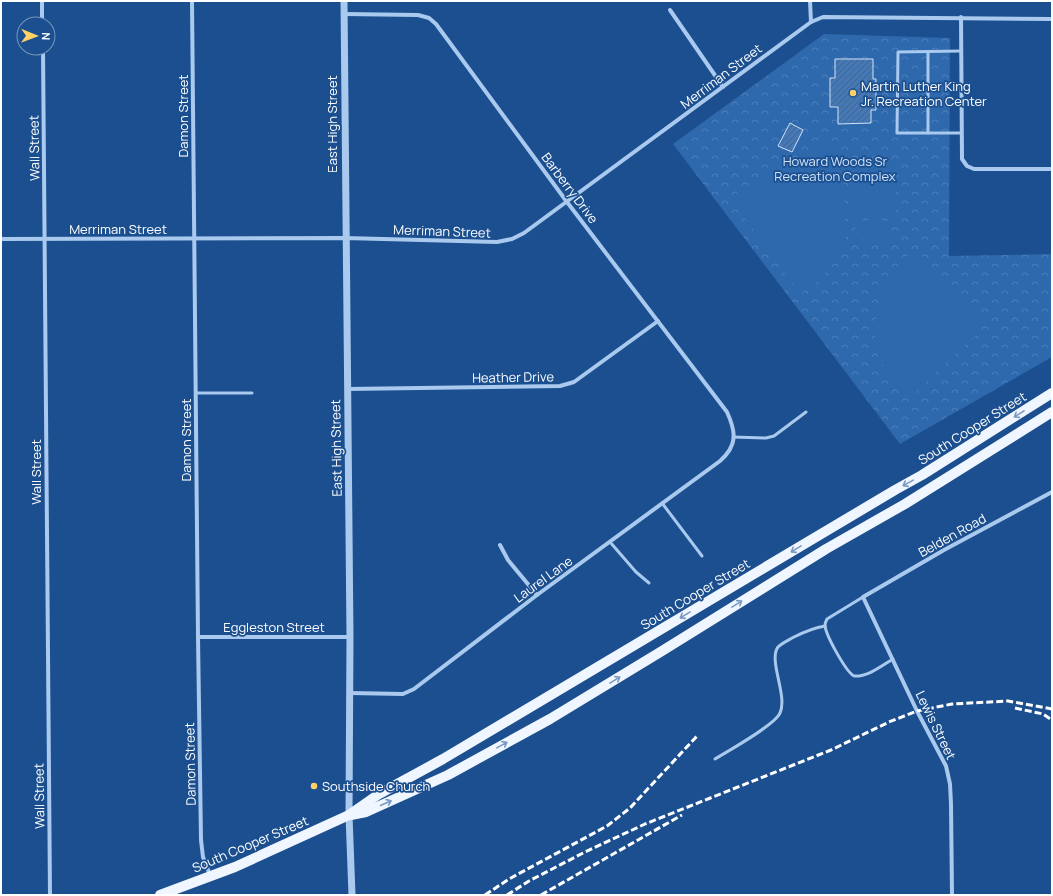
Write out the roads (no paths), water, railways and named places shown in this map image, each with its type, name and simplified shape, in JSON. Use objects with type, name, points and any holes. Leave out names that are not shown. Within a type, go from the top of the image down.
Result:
[{"type":"main road","name":"South Cooper Street","points":[[160,895],[210,877],[349,815],[379,794],[443,759],[922,475],[1052,393]]},
{"type":"main road","name":"South Cooper Street","points":[[349,815],[366,812],[448,775],[550,718],[662,651],[826,549],[905,504],[1052,412]]},
{"type":"street","points":[[42,1],[42,16]]},
{"type":"street","name":"Damon Street","points":[[192,1],[201,840],[203,857],[210,877]]},
{"type":"street","name":"East High Street","points":[[344,1],[345,238],[350,637],[349,815],[352,895]]},
{"type":"street","points":[[810,1],[811,22],[823,17],[961,17],[1052,19]]},
{"type":"street","points":[[670,10],[723,87]]},
{"type":"street","name":"Barberry Drive","points":[[344,14],[418,15],[429,18],[436,24],[567,202],[727,412],[733,426],[733,444]]},
{"type":"street","points":[[961,17],[961,132],[962,159],[964,163],[967,166],[974,168],[1052,169]]},
{"type":"street","name":"Merriman Street","points":[[1,239],[345,238],[497,242],[512,240],[567,202],[811,22]]},
{"type":"street","name":"Wall Street","points":[[43,56],[50,895]]},
{"type":"street","name":"Heather Drive","points":[[347,389],[560,386],[574,382],[658,322]]},
{"type":"street","name":"Laurel Lane","points":[[350,693],[403,694],[414,689],[537,595],[720,461],[726,456],[733,444]]},
{"type":"street","name":"Belden Road","points":[[863,597],[944,550],[1052,492]]},
{"type":"street","points":[[500,545],[508,560],[537,595]]},
{"type":"street","name":"Lewis Street","points":[[863,597],[917,711],[946,766],[950,784],[951,804],[952,895]]},
{"type":"street","name":"Eggleston Street","points":[[198,636],[350,637]]},
{"type":"lane","points":[[961,51],[898,52],[897,133],[961,132]]},
{"type":"lane","points":[[928,52],[928,133]]},
{"type":"lane","points":[[196,393],[252,393]]},
{"type":"lane","points":[[733,437],[766,438],[774,436],[806,412]]},
{"type":"lane","points":[[662,503],[702,556]]},
{"type":"lane","points":[[610,542],[636,572],[649,583]]},
{"type":"lane","points":[[863,597],[827,619],[825,626],[830,640],[847,670],[854,676],[858,677],[868,674],[893,659]]},
{"type":"lane","points":[[715,759],[774,720],[780,713],[782,700],[775,656],[777,648],[809,629],[825,626]]},
{"type":"railway","points":[[507,895],[529,881],[585,852],[645,824],[831,750],[889,722],[917,711],[952,704],[1008,701],[1052,709]]},
{"type":"railway","points":[[1015,708],[1043,714],[1052,720]]},
{"type":"railway","points":[[485,895],[509,879],[607,826],[630,808],[698,735]]},
{"type":"railway","points":[[541,895],[682,815]]},
{"type":"place","name":"Martin Luther King Jr. Recreation Center","points":[[853,93]]},
{"type":"place","name":"Southside Church","points":[[314,786]]},
{"type":"park label","name":"Howard Woods Sr Recreation Complex","points":[[835,168]]}]
